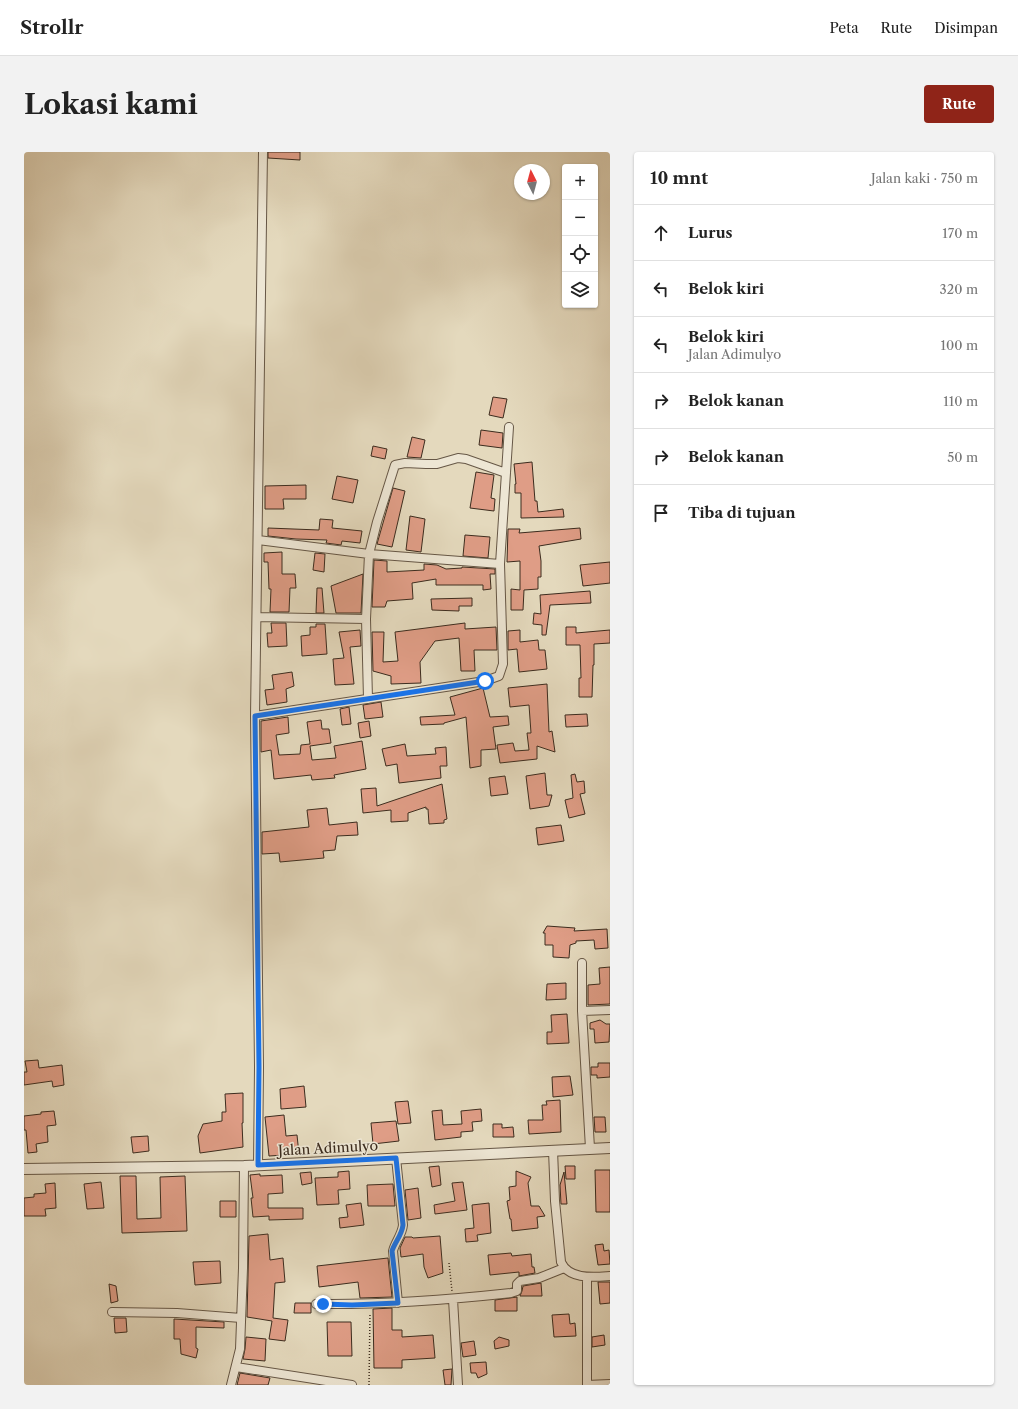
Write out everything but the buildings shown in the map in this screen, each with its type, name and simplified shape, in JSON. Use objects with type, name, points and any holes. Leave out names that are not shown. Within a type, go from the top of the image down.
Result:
[{"type":"street","points":[[258,1165],[259,1067],[255,716],[263,152]]},
{"type":"street","points":[[255,716],[485,681],[499,676],[503,664],[500,564],[509,427]]},
{"type":"street","points":[[368,699],[366,618],[369,554],[377,522],[395,465],[405,462],[437,464],[458,458],[466,459],[506,473]]},
{"type":"street","points":[[258,540],[369,554],[500,564]]},
{"type":"street","points":[[257,618],[366,618]]},
{"type":"street","points":[[582,963],[582,1011],[590,1148]]},
{"type":"street","points":[[582,1011],[610,1010]]},
{"type":"street","name":"Jalan Adimulyo","points":[[24,1169],[244,1166],[610,1148]]},
{"type":"street","points":[[553,1150],[555,1201],[561,1262],[564,1268],[587,1277],[610,1276]]},
{"type":"street","points":[[396,1158],[403,1225],[403,1229],[394,1243],[392,1251],[398,1303]]},
{"type":"street","points":[[231,1385],[240,1349],[244,1260],[244,1166]]},
{"type":"street","points":[[316,1304],[398,1303],[516,1292],[517,1284],[520,1281],[539,1278],[564,1268]]},
{"type":"street","points":[[587,1277],[587,1385],[610,1384]]},
{"type":"street","points":[[452,1299],[458,1385]]},
{"type":"street","points":[[112,1312],[177,1313],[241,1318]]},
{"type":"street","points":[[236,1367],[352,1385]]},
{"type":"path","points":[[449,1263],[452,1299]]},
{"type":"path","points":[[369,1385],[370,1304]]},
{"type":"route","points":[[323,1304],[352,1305],[398,1303],[392,1251],[394,1243],[403,1229],[403,1225],[396,1158],[258,1165],[259,1067],[255,716],[485,681]]}]
